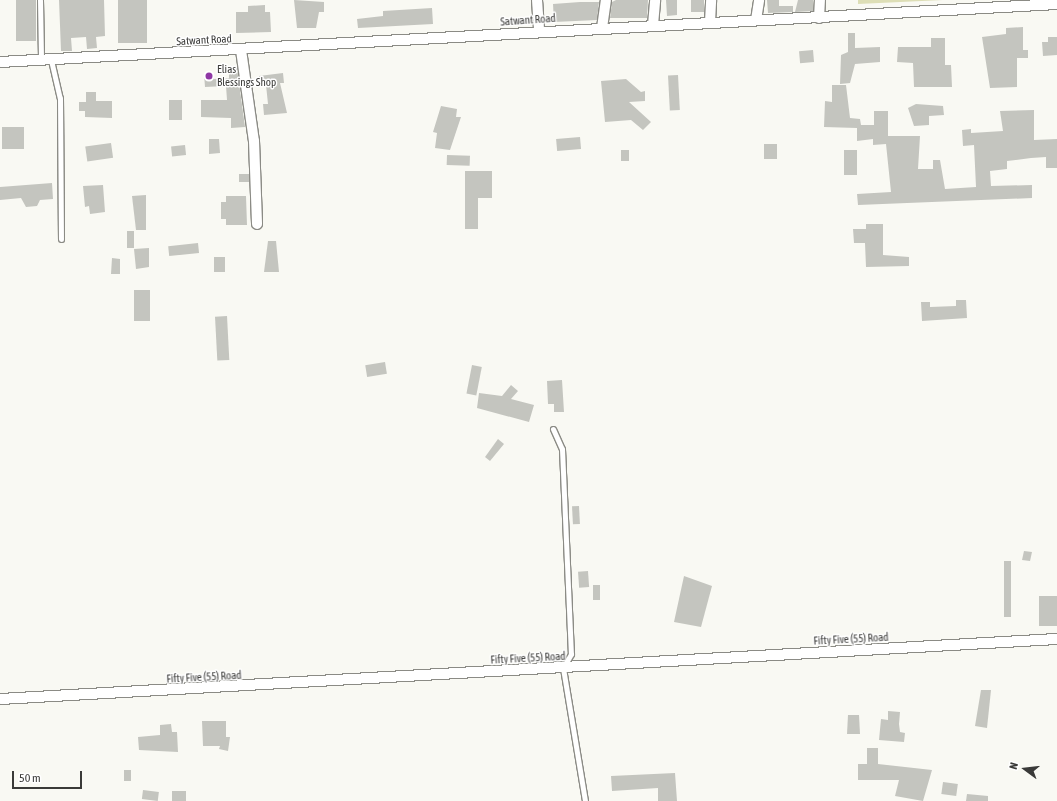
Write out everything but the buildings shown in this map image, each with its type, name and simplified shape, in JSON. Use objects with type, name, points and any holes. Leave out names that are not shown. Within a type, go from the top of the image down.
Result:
[{"type":"street","points":[[537,0],[539,31]]},
{"type":"street","points":[[602,28],[606,0]]},
{"type":"street","points":[[653,25],[655,0]]},
{"type":"street","points":[[710,22],[711,0]]},
{"type":"street","points":[[756,20],[759,0]]},
{"type":"street","points":[[819,18],[820,0]]},
{"type":"street","name":"Satwant Road","points":[[0,62],[46,61],[539,31],[819,18],[1057,4]]},
{"type":"street","points":[[241,50],[254,141],[257,224]]},
{"type":"street","name":"Fifty Five (55) Road","points":[[0,699],[1057,639]]},
{"type":"lane","points":[[40,0],[46,61],[60,98],[61,239]]},
{"type":"lane","points":[[552,429],[562,450],[571,654],[563,668],[585,801]]},
{"type":"green space","points":[[858,0],[943,0],[858,4]]},
{"type":"place","name":"Elias Blessings Shop","points":[[209,76]]}]
